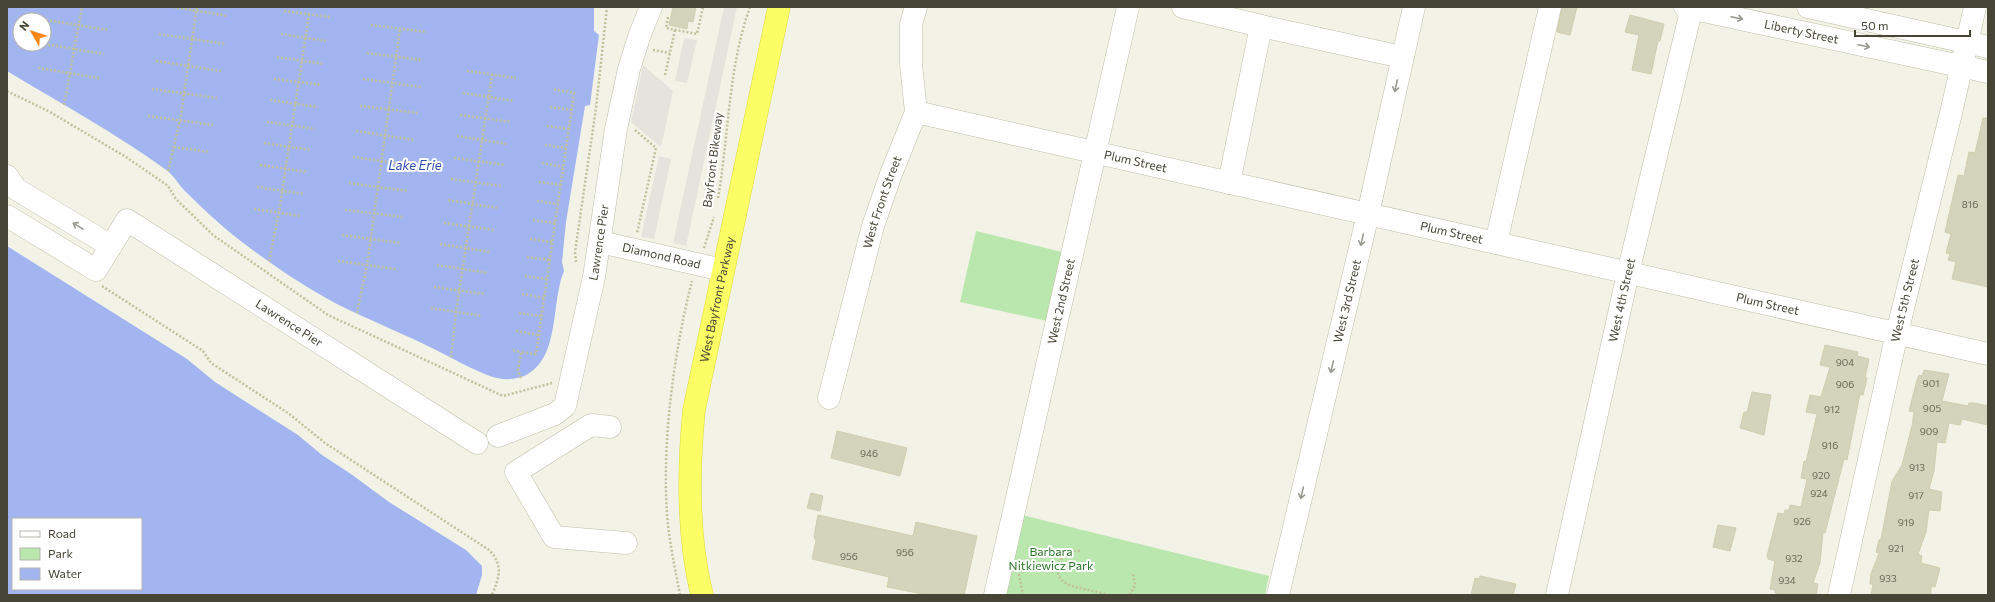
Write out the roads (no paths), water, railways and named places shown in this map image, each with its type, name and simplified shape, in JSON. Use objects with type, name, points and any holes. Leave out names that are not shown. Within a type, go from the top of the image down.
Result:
[{"type":"highway","name":"West Bayfront Parkway","points":[[702,595],[697,570],[690,504],[691,440],[702,369],[779,7]]},
{"type":"street","name":"West Front Street","points":[[829,398],[873,226],[891,174],[916,112],[911,64],[911,24],[916,7]]},
{"type":"street","name":"West 2nd Street","points":[[995,595],[1128,7]]},
{"type":"street","points":[[1183,7],[1402,57]]},
{"type":"street","name":"West 3rd Street","points":[[1278,595],[1368,214],[1414,7]]},
{"type":"street","points":[[1496,243],[1550,7]]},
{"type":"street","points":[[1808,7],[1988,47]]},
{"type":"street","name":"West 5th Street","points":[[1840,595],[1897,333],[1962,67],[1975,7]]},
{"type":"street","name":"Liberty Street","points":[[1690,8],[1988,72]]},
{"type":"street","name":"West 4th Street","points":[[1557,595],[1628,273],[1690,8]]},
{"type":"street","name":"Lawrence Pier","points":[[498,436],[555,414],[566,406],[600,242],[610,165],[624,92],[640,34],[660,10]]},
{"type":"street","points":[[1229,183],[1261,26]]},
{"type":"street","name":"Plum Street","points":[[916,112],[1095,151],[1229,183],[1988,354]]},
{"type":"street","points":[[7,176],[16,189],[111,246]]},
{"type":"street","name":"Lawrence Pier","points":[[7,216],[97,277],[111,246],[127,220],[477,443]]},
{"type":"street","name":"Diamond Road","points":[[600,242],[697,266],[723,270]]},
{"type":"street","points":[[555,414],[571,439]]},
{"type":"street","points":[[610,427],[591,425],[571,439],[516,472],[554,537],[626,543]]},
{"type":"water","name":"Lake Erie","points":[[7,7],[594,7],[594,31],[599,35],[590,105],[585,106],[566,222],[562,262],[564,271],[557,298],[553,327],[545,354],[538,365],[528,374],[519,378],[503,379],[488,375],[361,316],[310,289],[258,254],[233,235],[198,204],[165,169],[107,131],[7,71]]},
{"type":"water","points":[[7,246],[187,359],[215,382],[298,435],[322,455],[389,502],[466,550],[482,566],[482,575],[476,595],[7,595]]},
{"type":"park label","name":"Barbara Nitkiewicz Park","points":[[1051,559]]}]
